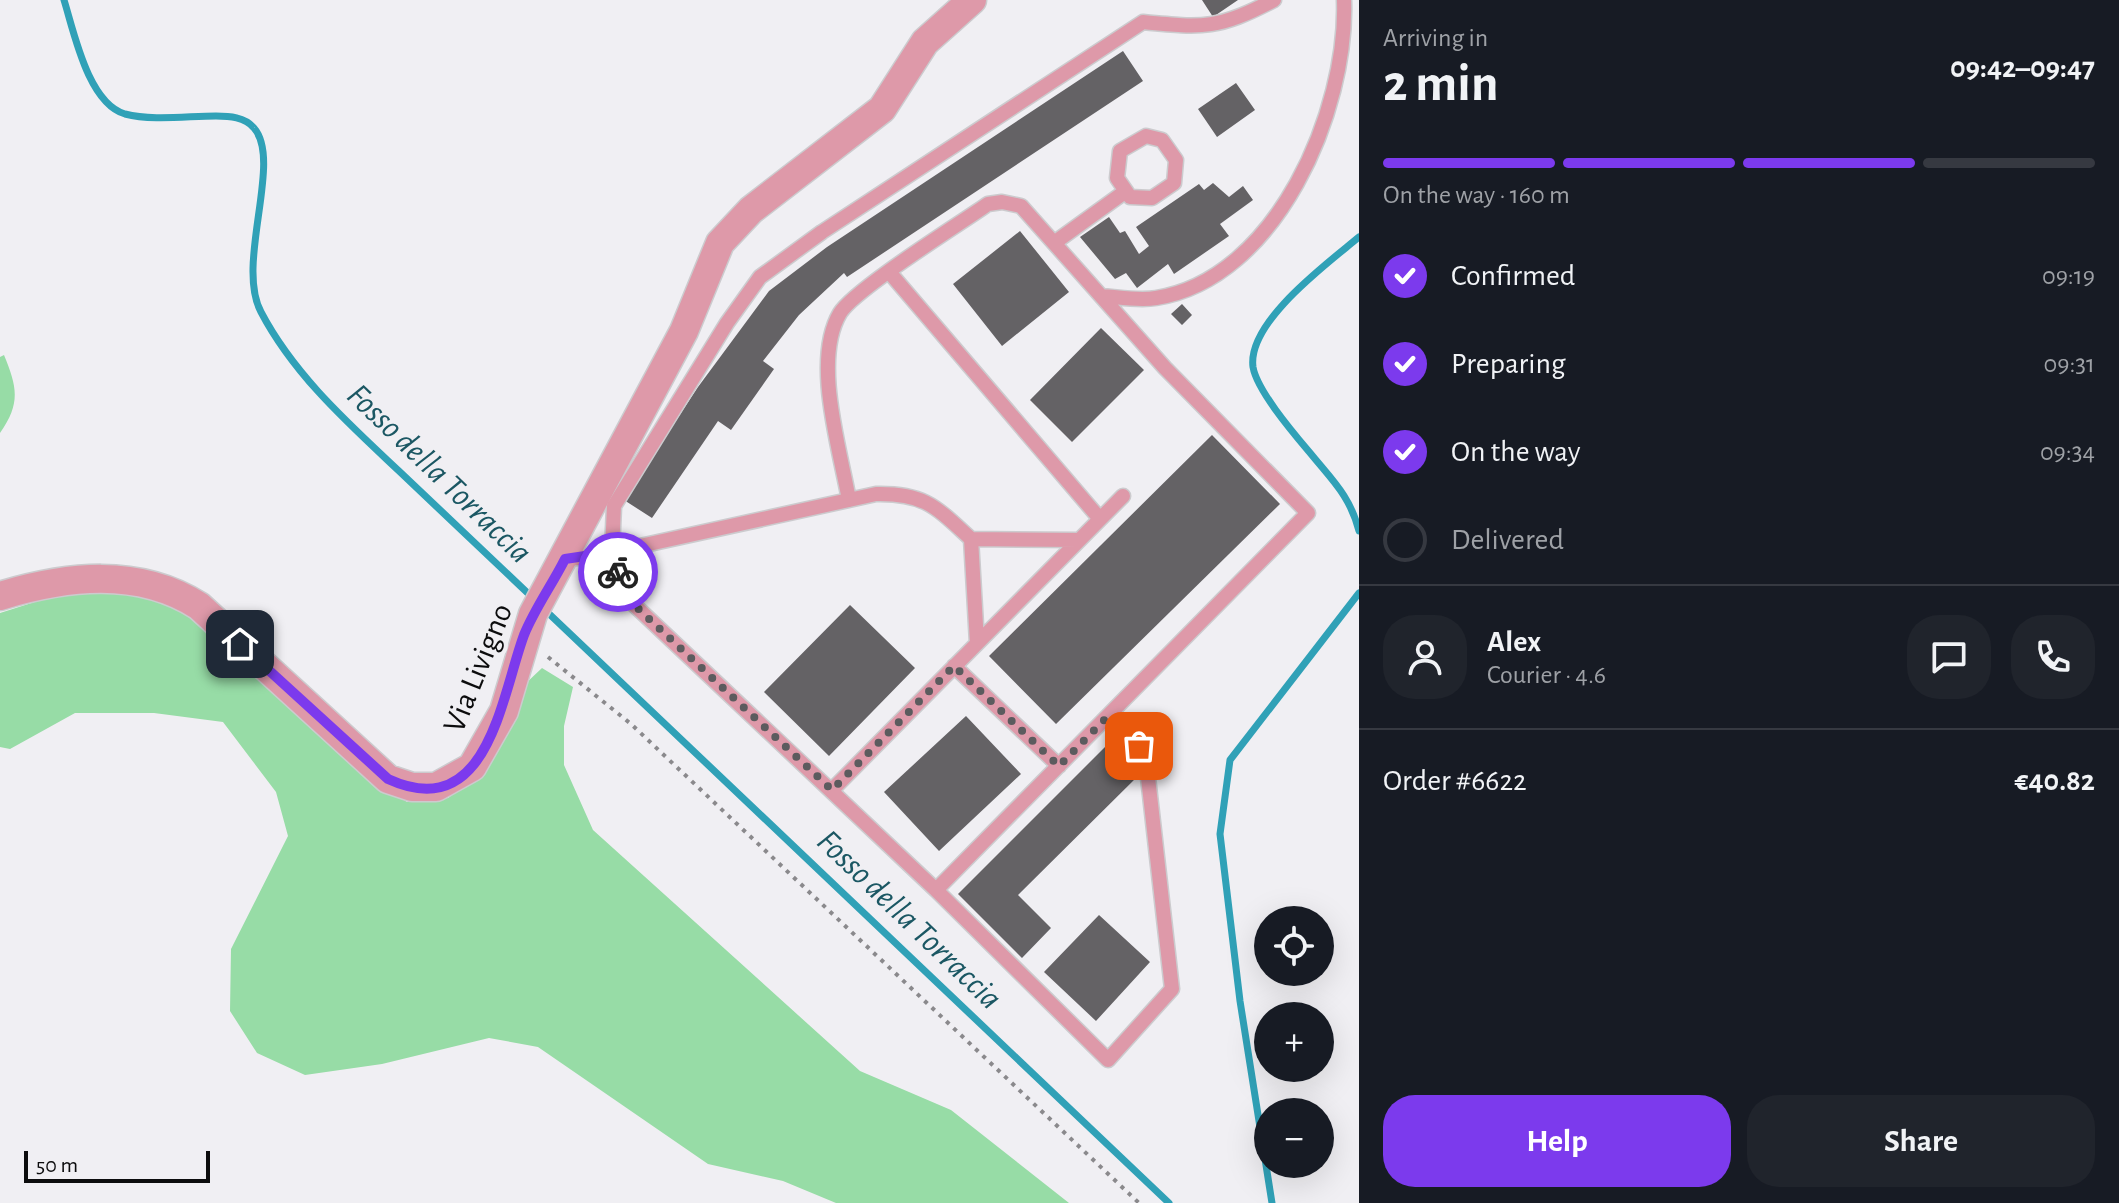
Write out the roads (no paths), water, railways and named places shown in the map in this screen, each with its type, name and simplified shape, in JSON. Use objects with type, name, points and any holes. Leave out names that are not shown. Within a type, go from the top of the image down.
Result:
[{"type":"street","name":"Via Livigno","points":[[0,596],[74,579],[102,578],[158,586],[180,594],[199,606],[380,773],[412,787],[447,784],[472,767],[504,711],[528,627],[684,331],[720,243],[751,210],[869,122],[891,97],[925,42],[972,0]]},
{"type":"lane","points":[[1108,716],[1139,746],[1146,760],[1172,989],[1108,1060],[832,790],[630,601],[612,552],[614,506],[727,323],[760,277],[822,232],[1143,22],[1205,28],[1244,15],[1274,0]]},
{"type":"lane","points":[[1101,296],[1154,299],[1190,288],[1239,260],[1264,232],[1295,186],[1327,119],[1345,26],[1344,0]]},
{"type":"lane","points":[[1146,136],[1162,140],[1176,160],[1174,183],[1152,198],[1130,197],[1126,191],[1117,178],[1120,151],[1146,136]]},
{"type":"lane","points":[[1054,243],[1126,191]]},
{"type":"lane","points":[[849,500],[829,393],[832,334],[847,305],[988,204],[1002,202],[1021,206],[1165,368],[1308,513],[936,890]]},
{"type":"lane","points":[[890,273],[1100,519]]},
{"type":"lane","points":[[559,571],[612,552],[876,494],[912,494],[932,503],[971,539],[1079,540]]},
{"type":"lane","points":[[832,790],[1123,496]]},
{"type":"lane","points":[[971,539],[977,643]]},
{"type":"lane","points":[[954,666],[1059,766]]},
{"type":"waterway","name":"Fosso della Torraccia","points":[[64,0],[84,65],[101,96],[112,107],[125,114],[147,117],[231,117],[246,121],[254,128],[262,143],[264,164],[255,241],[254,292],[274,335],[289,357],[342,416],[535,600]]},
{"type":"waterway","points":[[1359,237],[1310,278],[1276,313],[1263,331],[1255,350],[1253,367],[1278,412],[1346,498],[1359,531]]},
{"type":"waterway","points":[[1272,1203],[1240,1001],[1220,834],[1230,760],[1359,593]]},
{"type":"waterway","name":"Fosso della Torraccia","points":[[544,609],[1169,1203]]}]
